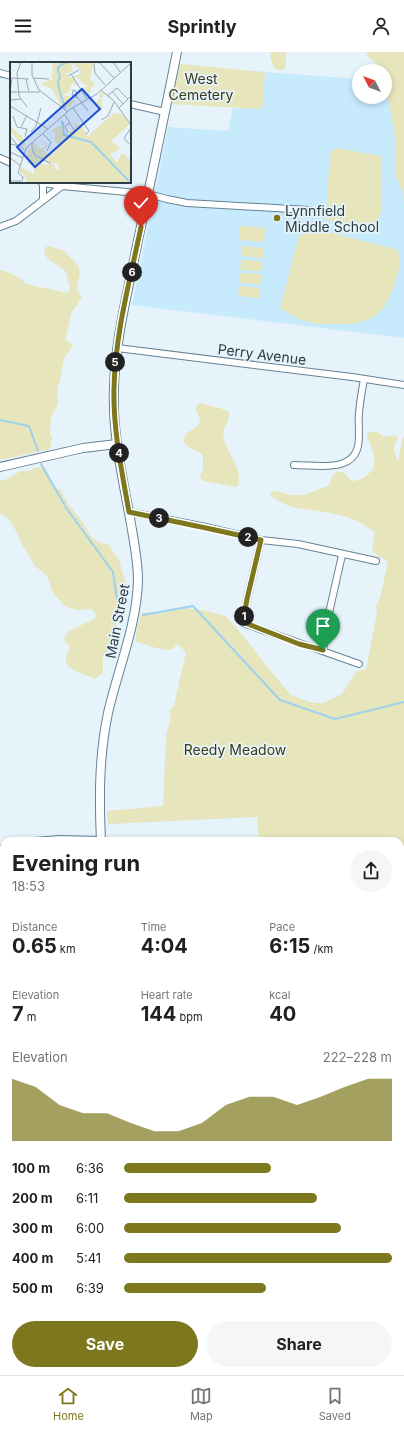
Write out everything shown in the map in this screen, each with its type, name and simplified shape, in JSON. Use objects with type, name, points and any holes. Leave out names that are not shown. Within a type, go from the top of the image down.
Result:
[{"type":"street","name":"Main Street","points":[[101,837],[99,784],[102,746],[109,712],[127,643],[138,580],[137,554],[114,418],[114,389],[117,348],[177,52]]},
{"type":"street","points":[[0,73],[10,76]]},
{"type":"street","points":[[131,104],[164,112]]},
{"type":"street","points":[[0,158],[10,163]]},
{"type":"street","points":[[43,200],[42,183],[148,194],[187,203],[308,210]]},
{"type":"street","points":[[0,227],[16,221],[62,186]]},
{"type":"street","name":"Perry Avenue","points":[[117,348],[404,385]]},
{"type":"street","points":[[294,465],[334,465],[342,463],[354,455],[360,440],[358,415],[364,379]]},
{"type":"street","points":[[0,467],[83,448],[118,444]]},
{"type":"street","points":[[129,512],[261,540],[298,544],[376,562]]},
{"type":"street","points":[[261,540],[248,593],[243,622],[359,664]]},
{"type":"street","points":[[323,650],[329,613],[342,555]]},
{"type":"shaded area","name":"Lynnfield Middle School","points":[[404,70],[404,338],[132,305],[168,127],[228,131],[233,108],[262,109],[265,72],[352,78],[352,104],[392,104],[392,82],[399,83]]},
{"type":"green space","points":[[270,52],[288,52],[286,53],[286,66],[284,69],[277,70],[275,68]]},
{"type":"green space","points":[[366,52],[404,52],[404,208],[403,192],[396,177],[396,142],[389,104],[392,104],[392,64],[376,64]]},
{"type":"green space","name":"West Cemetery","points":[[180,64],[265,72],[262,109],[172,104]]},
{"type":"green space","points":[[336,148],[381,156],[381,213],[374,226],[360,231],[326,219],[330,153]]},
{"type":"green space","points":[[240,226],[265,228],[264,242],[239,240]]},
{"type":"green space","points":[[312,228],[398,250],[400,265],[393,289],[383,309],[370,319],[353,324],[318,324],[298,319],[280,308],[299,236]]},
{"type":"green space","points":[[48,246],[63,250],[78,265],[80,272],[77,288],[82,298],[72,311],[65,340],[73,345],[64,359],[57,393],[58,403],[51,418],[50,434],[52,437],[50,449],[0,460],[0,270],[14,275],[26,284],[68,293],[70,288],[67,274],[62,268],[45,256],[45,248]]},
{"type":"green space","points":[[242,246],[263,248],[263,258],[241,256]]},
{"type":"green space","points":[[241,260],[262,261],[262,271],[240,270]]},
{"type":"green space","points":[[240,273],[261,274],[261,284],[239,283]]},
{"type":"green space","points":[[239,286],[260,288],[260,298],[238,296]]},
{"type":"green space","points":[[200,403],[229,412],[223,436],[226,446],[237,468],[239,479],[238,485],[235,487],[204,481],[201,479],[200,475],[203,471],[203,456],[198,451],[190,448],[184,443],[185,436],[200,423],[196,406]]},
{"type":"green space","name":"Reedy Meadow","points":[[375,431],[385,437],[396,435],[398,439],[394,450],[398,461],[404,437],[404,837],[259,837],[257,817],[108,824],[107,811],[163,806],[166,736],[171,716],[169,712],[174,705],[186,652],[177,644],[172,649],[165,650],[136,642],[140,614],[148,612],[159,614],[181,608],[202,610],[226,616],[291,695],[315,703],[324,703],[342,694],[356,672],[366,670],[377,612],[376,606],[380,598],[388,562],[373,552],[372,549],[375,533],[359,522],[341,515],[291,507],[272,497],[270,493],[275,491],[291,495],[302,495],[311,493],[328,486],[333,475],[337,471],[344,473],[351,481],[364,478],[374,468],[374,455],[367,435],[368,433]]},
{"type":"green space","points":[[39,467],[45,468],[55,488],[60,489],[68,504],[84,524],[92,538],[109,545],[119,560],[125,581],[120,604],[119,619],[115,622],[118,634],[117,638],[103,657],[103,673],[95,679],[76,671],[68,665],[66,657],[70,648],[64,639],[69,631],[94,619],[96,616],[95,612],[90,609],[78,610],[64,605],[53,593],[47,576],[35,566],[8,518],[0,513],[0,481],[7,479],[21,471],[28,471]]},
{"type":"waterway","points":[[0,420],[29,426],[38,451]]},
{"type":"waterway","points":[[41,464],[67,509],[113,572],[117,599],[126,603]]},
{"type":"waterway","points":[[143,615],[193,606],[280,700],[335,719],[404,702]]},
{"type":"place","name":"Lynnfield Middle School","points":[[277,218]]},
{"type":"route","points":[[141,227],[122,320],[115,365],[114,418],[129,512],[261,540],[243,622],[299,644],[323,650]]}]
